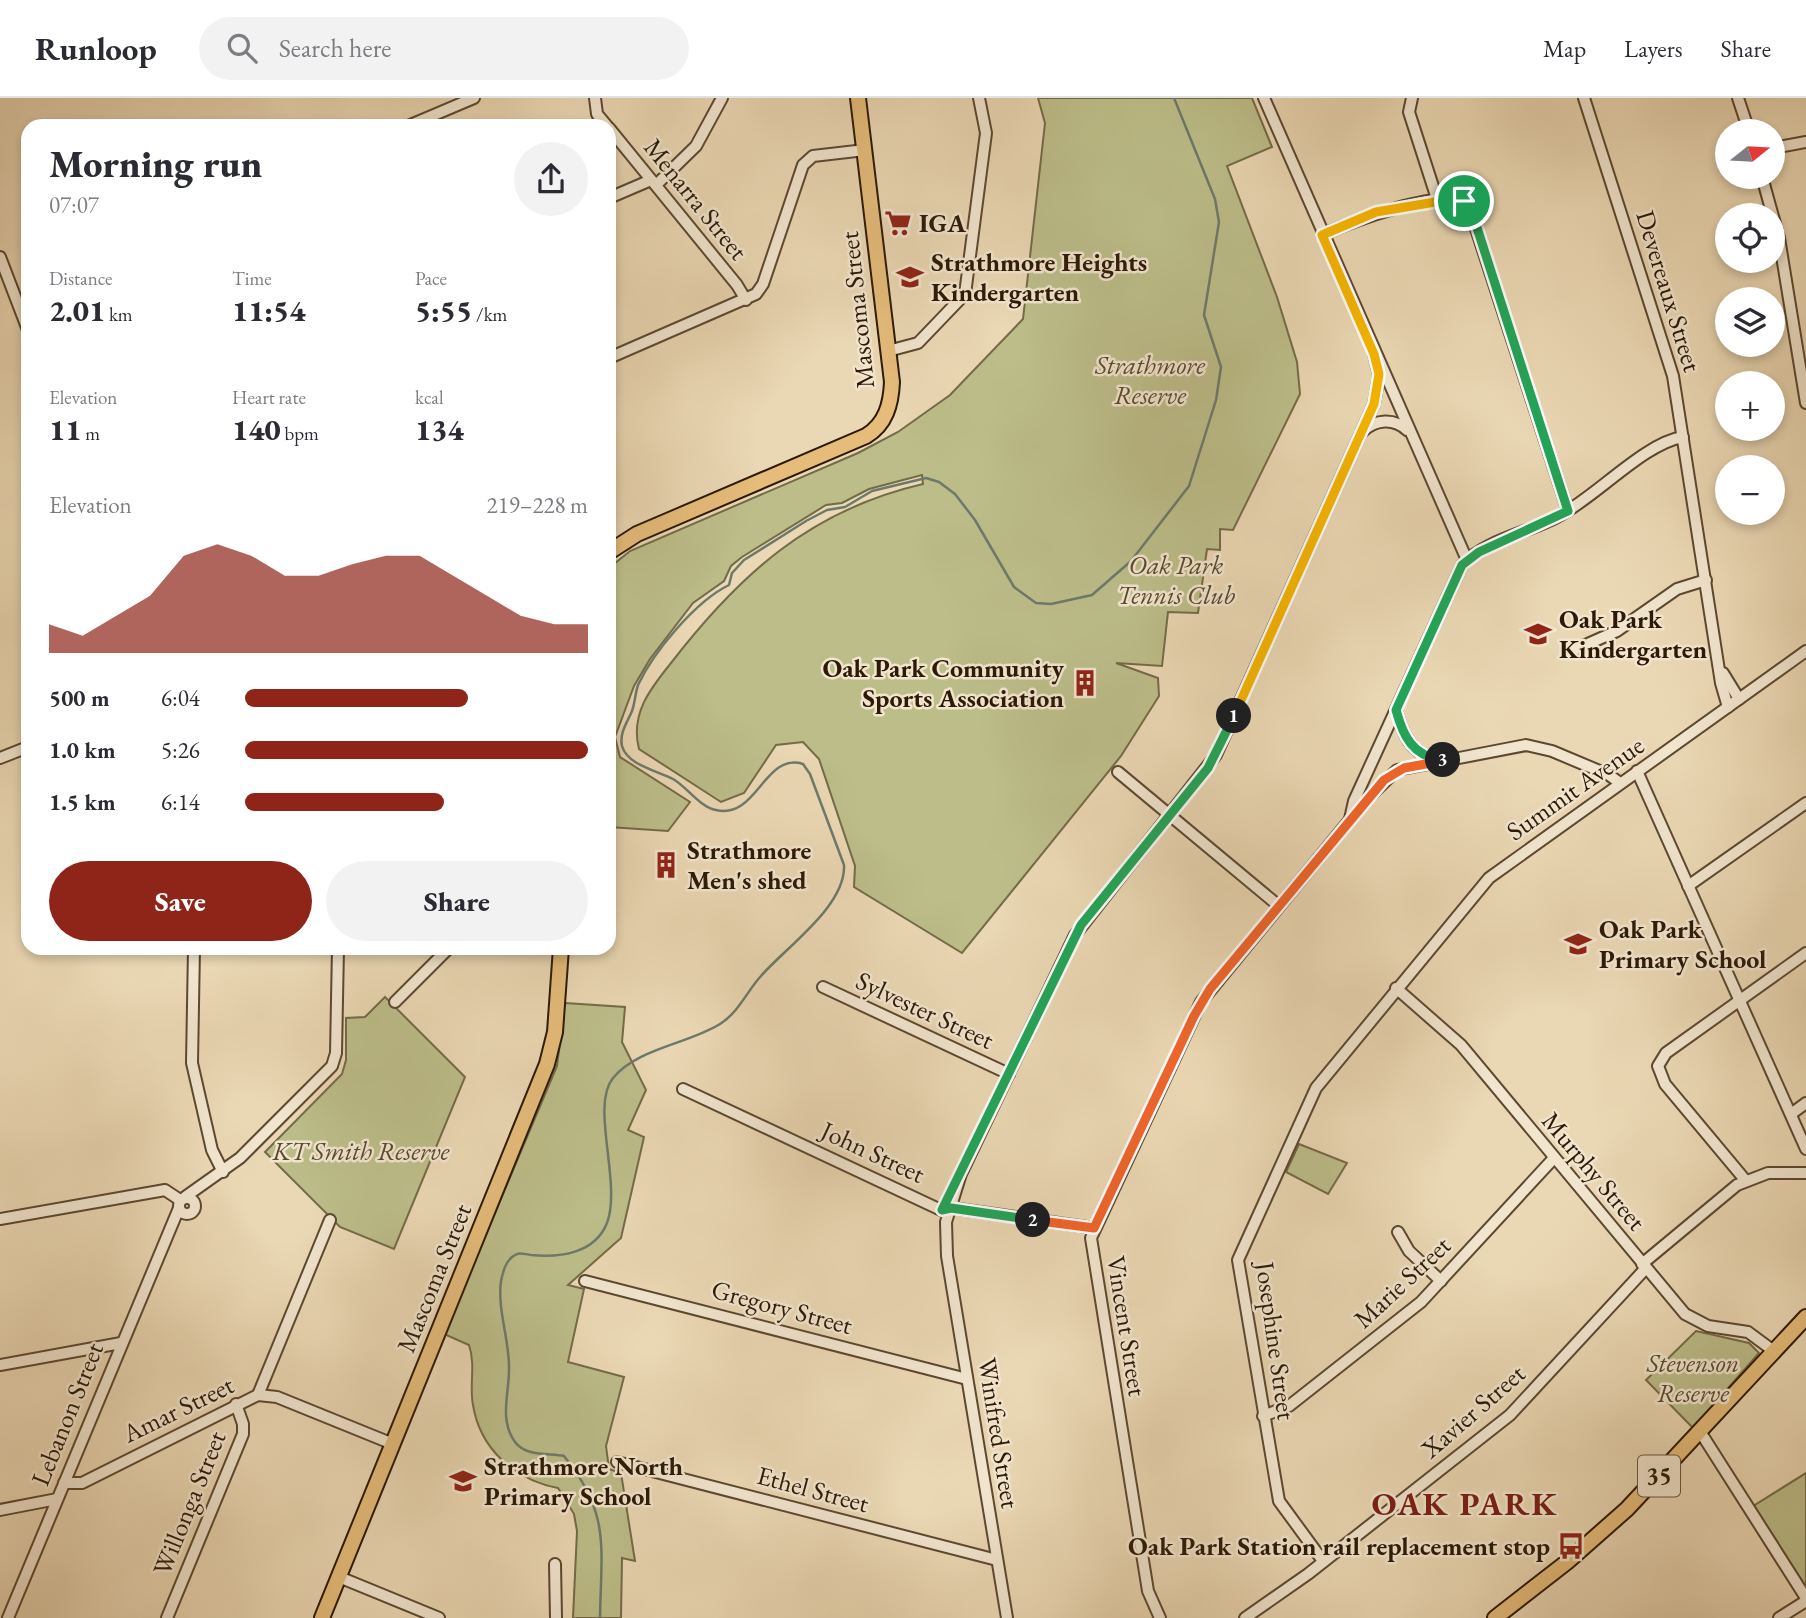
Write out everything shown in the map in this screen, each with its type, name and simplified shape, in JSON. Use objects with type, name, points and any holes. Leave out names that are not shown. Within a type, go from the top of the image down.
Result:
[{"type":"main road","name":"Mascoma Street","points":[[616,548],[637,534],[873,432],[887,414],[891,400],[888,351],[858,98]]},
{"type":"main road","name":"Mascoma Street","points":[[322,1618],[547,1064],[555,1032],[560,955]]},
{"type":"main road","name":"35","points":[[1501,1616],[1601,1533],[1700,1433],[1806,1317]]},
{"type":"street","points":[[424,119],[474,98]]},
{"type":"street","name":"Menarra Street","points":[[595,98],[595,108],[603,119]]},
{"type":"street","points":[[616,196],[653,183],[696,146],[722,98]]},
{"type":"street","points":[[888,351],[918,343],[965,294],[986,132],[979,98]]},
{"type":"street","points":[[1264,98],[1466,560],[1568,511],[1662,443],[1684,437]]},
{"type":"street","points":[[1412,98],[1409,112],[1438,202]]},
{"type":"street","name":"Devereaux Street","points":[[1584,98],[1669,360],[1684,437],[1721,667],[1721,682],[1728,707]]},
{"type":"street","points":[[1738,98],[1745,119]]},
{"type":"street","name":"Menarra Street","points":[[616,136],[737,285],[746,300]]},
{"type":"street","points":[[1785,146],[1806,142]]},
{"type":"street","points":[[616,355],[756,294],[763,284],[803,164],[813,156],[865,150]]},
{"type":"street","points":[[1765,189],[1779,238],[1806,404]]},
{"type":"street","points":[[1322,235],[1376,212],[1458,199],[1471,209],[1568,511]]},
{"type":"street","points":[[0,248],[2,261],[21,311]]},
{"type":"street","points":[[946,1209],[1081,925],[1216,755],[1361,433],[1379,383],[1374,354]]},
{"type":"street","points":[[1361,433],[1371,424],[1381,421],[1400,423],[1409,432]]},
{"type":"street","name":"Vincent Street","points":[[1350,820],[1354,801],[1466,560]]},
{"type":"street","points":[[1572,651],[1616,631],[1676,589],[1706,580]]},
{"type":"street","name":"Summit Avenue","points":[[1396,988],[1489,878],[1806,652]]},
{"type":"street","name":"Devereaux Street","points":[[1721,667],[1739,699]]},
{"type":"street","points":[[1396,710],[1402,730],[1417,751],[1426,757],[1447,760]]},
{"type":"street","name":"Vincent Street","points":[[1160,1618],[1148,1591],[1091,1248],[1094,1228],[1201,1002],[1367,799],[1397,770],[1535,746],[1609,775],[1620,783]]},
{"type":"street","points":[[0,758],[21,750]]},
{"type":"street","points":[[1637,771],[1806,1149]]},
{"type":"street","points":[[1118,772],[1281,904]]},
{"type":"street","points":[[1365,782],[1364,793],[1367,799]]},
{"type":"street","points":[[1688,886],[1806,803]]},
{"type":"street","points":[[1746,1181],[1665,1084],[1658,1066],[1666,1053],[1806,953]]},
{"type":"street","points":[[194,955],[192,1063],[220,1174]]},
{"type":"street","name":"Lebanon Street","points":[[8,1618],[170,1230],[185,1205],[332,1066],[336,1053],[338,955]]},
{"type":"street","points":[[395,1002],[442,955]]},
{"type":"street","name":"Sylvester Street","points":[[823,987],[1009,1074]]},
{"type":"street","name":"Murphy Street","points":[[1396,988],[1461,1045],[1685,1314],[1708,1326],[1752,1334],[1775,1352]]},
{"type":"street","name":"Josephine Street","points":[[1323,1562],[1279,1501],[1239,1272],[1241,1250],[1316,1088],[1396,988]]},
{"type":"street","name":"John Street","points":[[683,1089],[946,1209],[1094,1228]]},
{"type":"street","points":[[1791,1114],[1806,1103]]},
{"type":"street","name":"Marie Street","points":[[1263,1416],[1289,1406],[1421,1302],[1554,1158]]},
{"type":"street","name":"Xavier Street","points":[[1245,1618],[1323,1562],[1516,1409],[1644,1266],[1746,1181],[1768,1173],[1806,1173]]},
{"type":"street","points":[[0,1219],[165,1190],[185,1205]]},
{"type":"street","name":"Winifred Street","points":[[946,1209],[940,1229],[947,1256],[1007,1618]]},
{"type":"street","points":[[258,1395],[330,1220]]},
{"type":"street","points":[[1398,1232],[1409,1251],[1441,1281]]},
{"type":"street","name":"Gregory Street","points":[[585,1281],[967,1379]]},
{"type":"street","points":[[0,1365],[121,1343]]},
{"type":"street","name":"Amar Street","points":[[64,1483],[82,1483],[258,1395],[277,1397],[393,1444]]},
{"type":"street","name":"Willonga Street","points":[[167,1618],[243,1434],[243,1424],[236,1404]]},
{"type":"street","points":[[1700,1433],[1806,1599],[1779,1618]]},
{"type":"street","name":"Ethel Street","points":[[617,1462],[997,1560]]},
{"type":"street","points":[[0,1510],[57,1499]]},
{"type":"street","points":[[555,1564],[556,1618]]},
{"type":"street","points":[[339,1577],[439,1618]]},
{"type":"green space","points":[[1038,98],[1252,98],[1272,147],[1227,166],[1277,297],[1297,362],[1300,394],[1233,530],[1220,529],[1220,550],[1207,549],[1198,613],[1168,612],[1162,666],[1116,663],[1158,678],[1159,696],[1121,756],[962,953],[854,887],[855,866],[819,759],[803,742],[776,745],[744,793],[721,802],[639,749],[637,736],[640,713],[656,682],[697,631],[751,575],[780,550],[812,529],[883,496],[923,484],[922,475],[869,489],[842,503],[826,505],[731,566],[724,581],[693,603],[650,659],[634,686],[616,734],[616,562],[630,551],[858,453],[898,432],[950,395],[1023,319],[1045,123]]},
{"type":"green space","points":[[616,741],[620,757],[690,802],[668,831],[616,827]]},
{"type":"green space","name":"KT Smith Reserve","points":[[385,997],[465,1077],[394,1249],[340,1227],[265,1152],[342,1074],[346,1060],[346,1018],[365,1017]]},
{"type":"green space","points":[[565,1003],[625,1007],[622,1042],[646,1090],[628,1130],[644,1137],[621,1238],[568,1285],[584,1289],[568,1362],[624,1377],[606,1446],[609,1469],[621,1473],[635,1561],[622,1558],[621,1618],[573,1618],[577,1531],[574,1514],[558,1488],[542,1484],[514,1470],[492,1448],[483,1435],[473,1405],[469,1345],[444,1334],[557,1066]]},
{"type":"green space","points":[[1299,1144],[1347,1163],[1328,1194],[1286,1172]]},
{"type":"green space","name":"Stevenson Reserve","points":[[1696,1331],[1749,1343],[1759,1353],[1693,1428],[1646,1380]]},
{"type":"green space","points":[[1806,1473],[1806,1595],[1750,1508]]},
{"type":"waterway","points":[[600,1618],[600,1532],[590,1496],[564,1456],[525,1450],[515,1442],[507,1425],[509,1359],[500,1292],[504,1271],[510,1259],[517,1254],[565,1254],[586,1247],[602,1233],[611,1206],[604,1107],[613,1078],[623,1068],[649,1053],[707,1031],[727,1019],[761,976],[825,910],[842,880],[844,865],[810,774],[803,764],[790,763],[779,768],[741,805],[730,810],[716,810],[704,805],[673,779],[630,758],[622,746],[622,736],[633,708],[638,685],[654,657],[677,628],[716,592],[729,585],[732,573],[744,560],[806,521],[827,510],[845,507],[872,491],[926,478],[939,482],[955,494],[975,520],[1014,587],[1036,603],[1051,604],[1092,595],[1131,561],[1189,486],[1216,400],[1221,367],[1204,315],[1219,222],[1215,199],[1174,98]]},
{"type":"place","name":"IGA","points":[[898,223]]},
{"type":"place","name":"Strathmore Heights Kindergarten","points":[[910,277]]},
{"type":"place","name":"Oak Park Kindergarten","points":[[1538,634]]},
{"type":"place","name":"Oak Park Community Sports Association","points":[[1085,683]]},
{"type":"place","name":"Strathmore Men's shed","points":[[666,865]]},
{"type":"place","name":"Oak Park Primary School","points":[[1578,944]]},
{"type":"place","name":"Strathmore North Primary School","points":[[463,1481]]},
{"type":"place","name":"Oak Park Station rail replacement stop","points":[[1571,1546]]},
{"type":"district","name":"OAK PARK","points":[[1465,1503]]},
{"type":"route","points":[[1453,199],[1464,201],[1471,209],[1568,511],[1479,552],[1466,560],[1458,572],[1396,710],[1402,730],[1417,751],[1426,757],[1447,760],[1404,768],[1389,775],[1210,989],[1194,1016],[1094,1228],[951,1208],[942,1210],[1074,935],[1180,805],[1216,755],[1374,404],[1379,374],[1374,354],[1322,235],[1376,212],[1453,199]]},
{"type":"park label","name":"Strathmore Reserve","points":[[1150,380]]},
{"type":"park label","name":"Oak Park Tennis Club","points":[[1176,580]]}]
